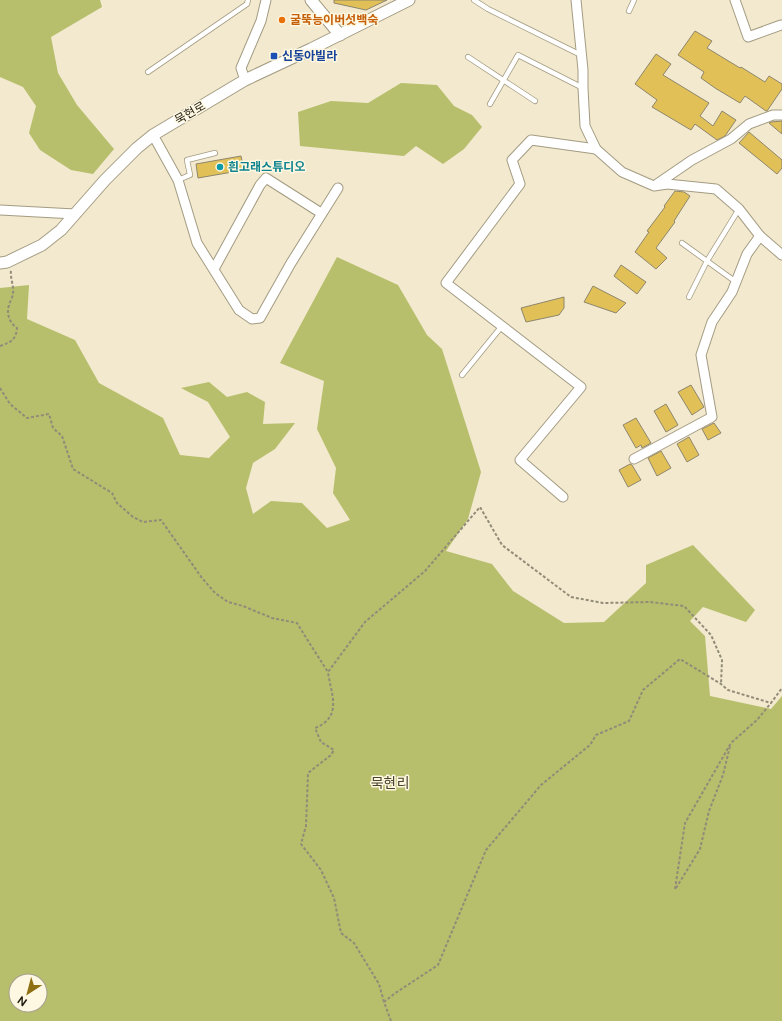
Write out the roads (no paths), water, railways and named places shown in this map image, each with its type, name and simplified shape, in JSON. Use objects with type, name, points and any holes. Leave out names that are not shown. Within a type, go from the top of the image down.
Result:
[{"type":"street","points":[[245,80],[241,68],[261,21],[266,0]]},
{"type":"street","points":[[311,0],[340,35]]},
{"type":"street","name":"묵현로","points":[[4,262],[42,245],[61,230],[110,174],[153,135],[245,80],[340,35],[409,0]]},
{"type":"street","points":[[576,0],[583,70],[585,126],[596,149],[622,172],[654,186],[667,184],[716,188],[739,209],[760,236],[782,255]]},
{"type":"street","points":[[737,1],[748,37],[781,25]]},
{"type":"street","points":[[654,186],[692,160],[731,139],[749,124],[773,114],[782,115]]},
{"type":"street","points":[[153,135],[178,180],[197,243],[239,310],[252,319],[260,318],[321,213],[338,188]]},
{"type":"street","points":[[564,497],[520,460],[581,387],[446,283],[520,184],[512,160],[531,140],[596,149]]},
{"type":"street","points":[[214,270],[260,185],[266,178],[321,213]]},
{"type":"street","points":[[0,210],[75,214]]},
{"type":"street","points":[[634,459],[712,417],[701,355],[712,322],[732,292],[747,254],[760,236]]},
{"type":"lane","points":[[148,72],[247,4],[248,0]]},
{"type":"lane","points":[[474,0],[488,9],[581,55]]},
{"type":"lane","points":[[629,11],[634,0]]},
{"type":"lane","points":[[490,104],[518,55],[583,88]]},
{"type":"lane","points":[[468,57],[535,101]]},
{"type":"lane","points":[[178,180],[190,175],[187,160],[215,153]]},
{"type":"lane","points":[[689,296],[707,261],[739,209]]},
{"type":"lane","points":[[682,244],[736,282]]},
{"type":"lane","points":[[462,376],[502,326]]},
{"type":"place","name":"굴뚝능이버섯백숙","points":[[282,20]]},
{"type":"place","name":"신동아빌라","points":[[274,56]]},
{"type":"place","name":"흰고래스튜디오","points":[[220,167]]},
{"type":"district","name":"묵현리","points":[[390,783]]}]
